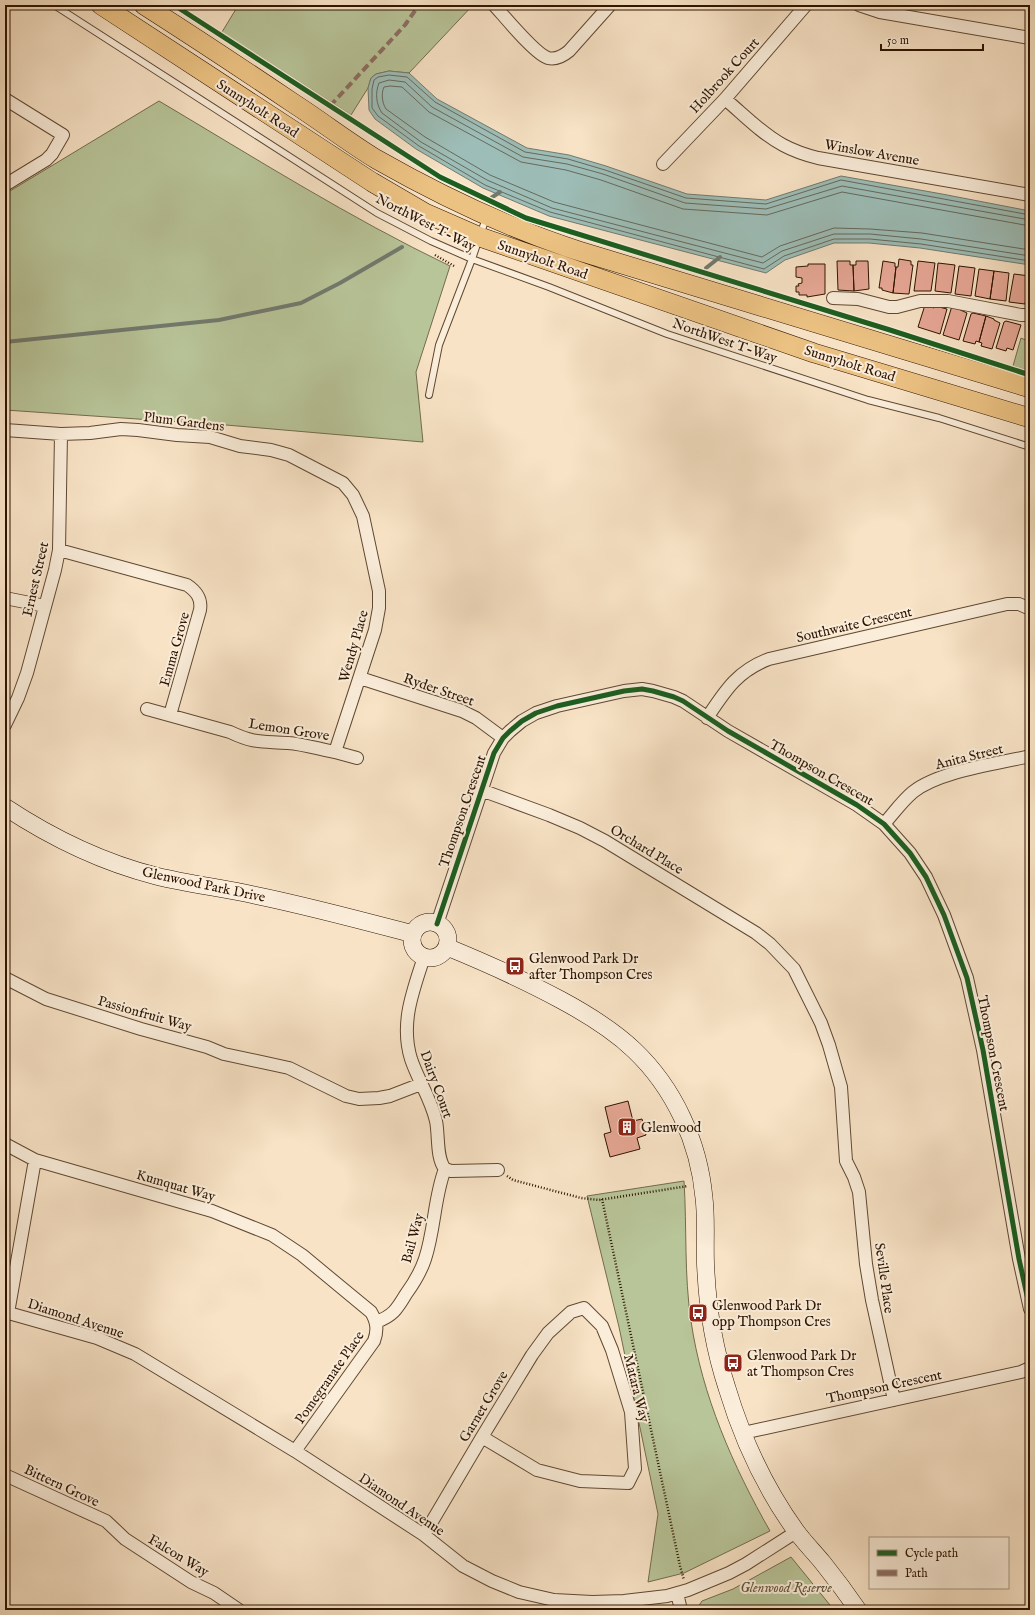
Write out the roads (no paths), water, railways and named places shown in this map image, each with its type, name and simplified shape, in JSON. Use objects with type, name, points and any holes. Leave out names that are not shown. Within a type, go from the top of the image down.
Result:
[{"type":"main road","name":"Sunnyholt Road","points":[[100,5],[372,182],[425,213],[480,237],[814,353],[1030,418]]},
{"type":"main road","name":"Sunnyholt Road","points":[[144,5],[240,67],[375,158],[456,202],[518,230],[579,251],[1030,388]]},
{"type":"street","points":[[494,5],[537,51],[548,58],[553,64],[569,51],[610,5]]},
{"type":"street","name":"Holbrook Court","points":[[663,164],[725,99],[806,5]]},
{"type":"street","points":[[859,5],[880,12],[1030,38]]},
{"type":"street","points":[[5,99],[63,135],[52,154],[46,160],[5,185]]},
{"type":"street","name":"Winslow Avenue","points":[[725,99],[767,134],[783,145],[800,153],[818,158],[1030,196]]},
{"type":"street","points":[[833,298],[858,299],[889,307],[897,307],[920,301],[948,301],[1027,316]]},
{"type":"street","name":"Plum Gardens","points":[[5,430],[61,434],[90,433],[121,429],[172,435],[210,437],[240,446],[271,450],[290,455],[343,483]]},
{"type":"street","name":"Ernest Street","points":[[5,725],[18,698],[55,570],[59,550],[61,434]]},
{"type":"street","name":"Wendy Place","points":[[334,752],[377,624],[380,600],[363,516],[353,495],[343,483]]},
{"type":"street","name":"Emma Grove","points":[[59,550],[187,585],[198,595],[201,605],[200,610],[170,715]]},
{"type":"street","points":[[5,598],[45,606]]},
{"type":"street","name":"Southwaite Crescent","points":[[707,718],[733,680],[746,670],[769,659],[1007,604],[1019,604],[1030,609]]},
{"type":"street","name":"Ryder Street","points":[[360,678],[462,711],[476,718],[503,738]]},
{"type":"street","name":"Thompson Crescent","points":[[437,924],[494,753],[503,738],[516,725],[536,713],[557,706],[633,690],[654,691],[674,697],[707,718],[857,805],[884,824],[910,853],[926,877],[944,915],[967,978],[983,1050],[1019,1259],[1030,1309]]},
{"type":"street","points":[[147,710],[170,715]]},
{"type":"street","name":"Lemon Grove","points":[[170,715],[230,732],[258,742],[289,743],[334,752]]},
{"type":"street","points":[[334,752],[357,758]]},
{"type":"street","name":"Anita Street","points":[[884,824],[909,796],[931,781],[953,774],[1030,756]]},
{"type":"street","name":"Orchard Place","points":[[481,790],[554,817],[605,841],[756,933],[770,944],[797,974],[809,1002],[821,1023],[829,1045],[841,1087],[846,1161]]},
{"type":"street","name":"Glenwood Park Drive","points":[[5,807],[39,829],[76,848],[122,866],[157,876],[327,911],[413,934]]},
{"type":"street","points":[[428,922],[437,924],[445,929],[447,935],[447,947],[439,956],[434,958],[424,958],[417,954],[414,949],[412,943],[413,934],[417,927],[422,924],[428,922]]},
{"type":"street","points":[[447,947],[524,980],[574,1007],[607,1028],[634,1050],[662,1082],[676,1105],[691,1137],[700,1169],[705,1200],[706,1276],[711,1322],[727,1388],[743,1433],[757,1466],[796,1532],[823,1564],[858,1610]]},
{"type":"street","name":"Dairy Court","points":[[424,958],[410,1002],[406,1026],[407,1044],[411,1059],[431,1105],[438,1134],[440,1161],[445,1169]]},
{"type":"street","name":"Passionfruit Way","points":[[6,978],[46,999],[141,1029],[207,1047],[224,1054],[296,1071],[346,1096],[358,1099],[379,1098],[390,1096],[421,1084]]},
{"type":"street","name":"Kumquat Way","points":[[5,1144],[35,1160],[212,1211],[272,1235],[302,1255]]},
{"type":"street","points":[[7,1312],[35,1160]]},
{"type":"street","name":"Seville Place","points":[[846,1161],[859,1192],[872,1300],[894,1400]]},
{"type":"street","points":[[445,1169],[457,1171],[498,1170]]},
{"type":"street","name":"Bail Way","points":[[376,1322],[392,1315],[417,1277],[425,1258],[438,1190],[445,1169]]},
{"type":"street","name":"Pomegranate Place","points":[[295,1451],[374,1341],[377,1332],[376,1322],[371,1312],[302,1255]]},
{"type":"street","name":"Garnet Grove","points":[[424,1535],[512,1387],[548,1333],[571,1312],[584,1308]]},
{"type":"street","name":"Matara Way","points":[[482,1437],[537,1470],[580,1481],[628,1483],[635,1469],[631,1412],[612,1350],[602,1326],[584,1308]]},
{"type":"street","name":"Diamond Avenue","points":[[7,1312],[97,1338],[135,1354],[295,1451],[424,1535],[463,1566],[492,1581],[519,1592],[554,1600],[592,1602],[643,1599],[677,1593],[730,1573],[796,1532]]},
{"type":"street","name":"Thompson Crescent","points":[[743,1433],[1021,1372],[1030,1368]]},
{"type":"street","name":"Bittern Grove","points":[[5,1475],[106,1521]]},
{"type":"street","name":"Falcon Way","points":[[106,1521],[132,1544],[191,1582],[214,1593],[239,1610]]},
{"type":"street","points":[[677,1593],[681,1610]]},
{"type":"lane","name":"NorthWest T-Way","points":[[54,5],[377,213],[472,260],[548,287],[667,334],[750,362],[868,400],[939,418],[1030,447]]},
{"type":"lane","points":[[429,394],[439,345],[472,260],[487,216]]},
{"type":"water","points":[[389,71],[409,73],[437,99],[527,148],[569,155],[687,194],[766,200],[841,176],[1030,211],[1030,265],[920,248],[869,243],[834,243],[785,260],[766,273],[549,216],[483,188],[416,149],[375,119],[369,110],[368,88],[371,78],[376,74]]},
{"type":"waterway","points":[[491,198],[500,192]]},
{"type":"waterway","points":[[5,342],[219,320],[301,303],[340,283],[402,247]]},
{"type":"waterway","points":[[706,268],[720,257]]},
{"type":"place","name":"Glenwood Park Dr after Thompson Cres","points":[[515,966]]},
{"type":"place","name":"Glenwood","points":[[627,1127]]},
{"type":"place","name":"Glenwood Park Dr opp Thompson Cres","points":[[698,1313]]},
{"type":"place","name":"Glenwood Park Dr at Thompson Cres","points":[[733,1363]]},
{"type":"park label","name":"Glenwood Reserve","points":[[786,1587]]}]
